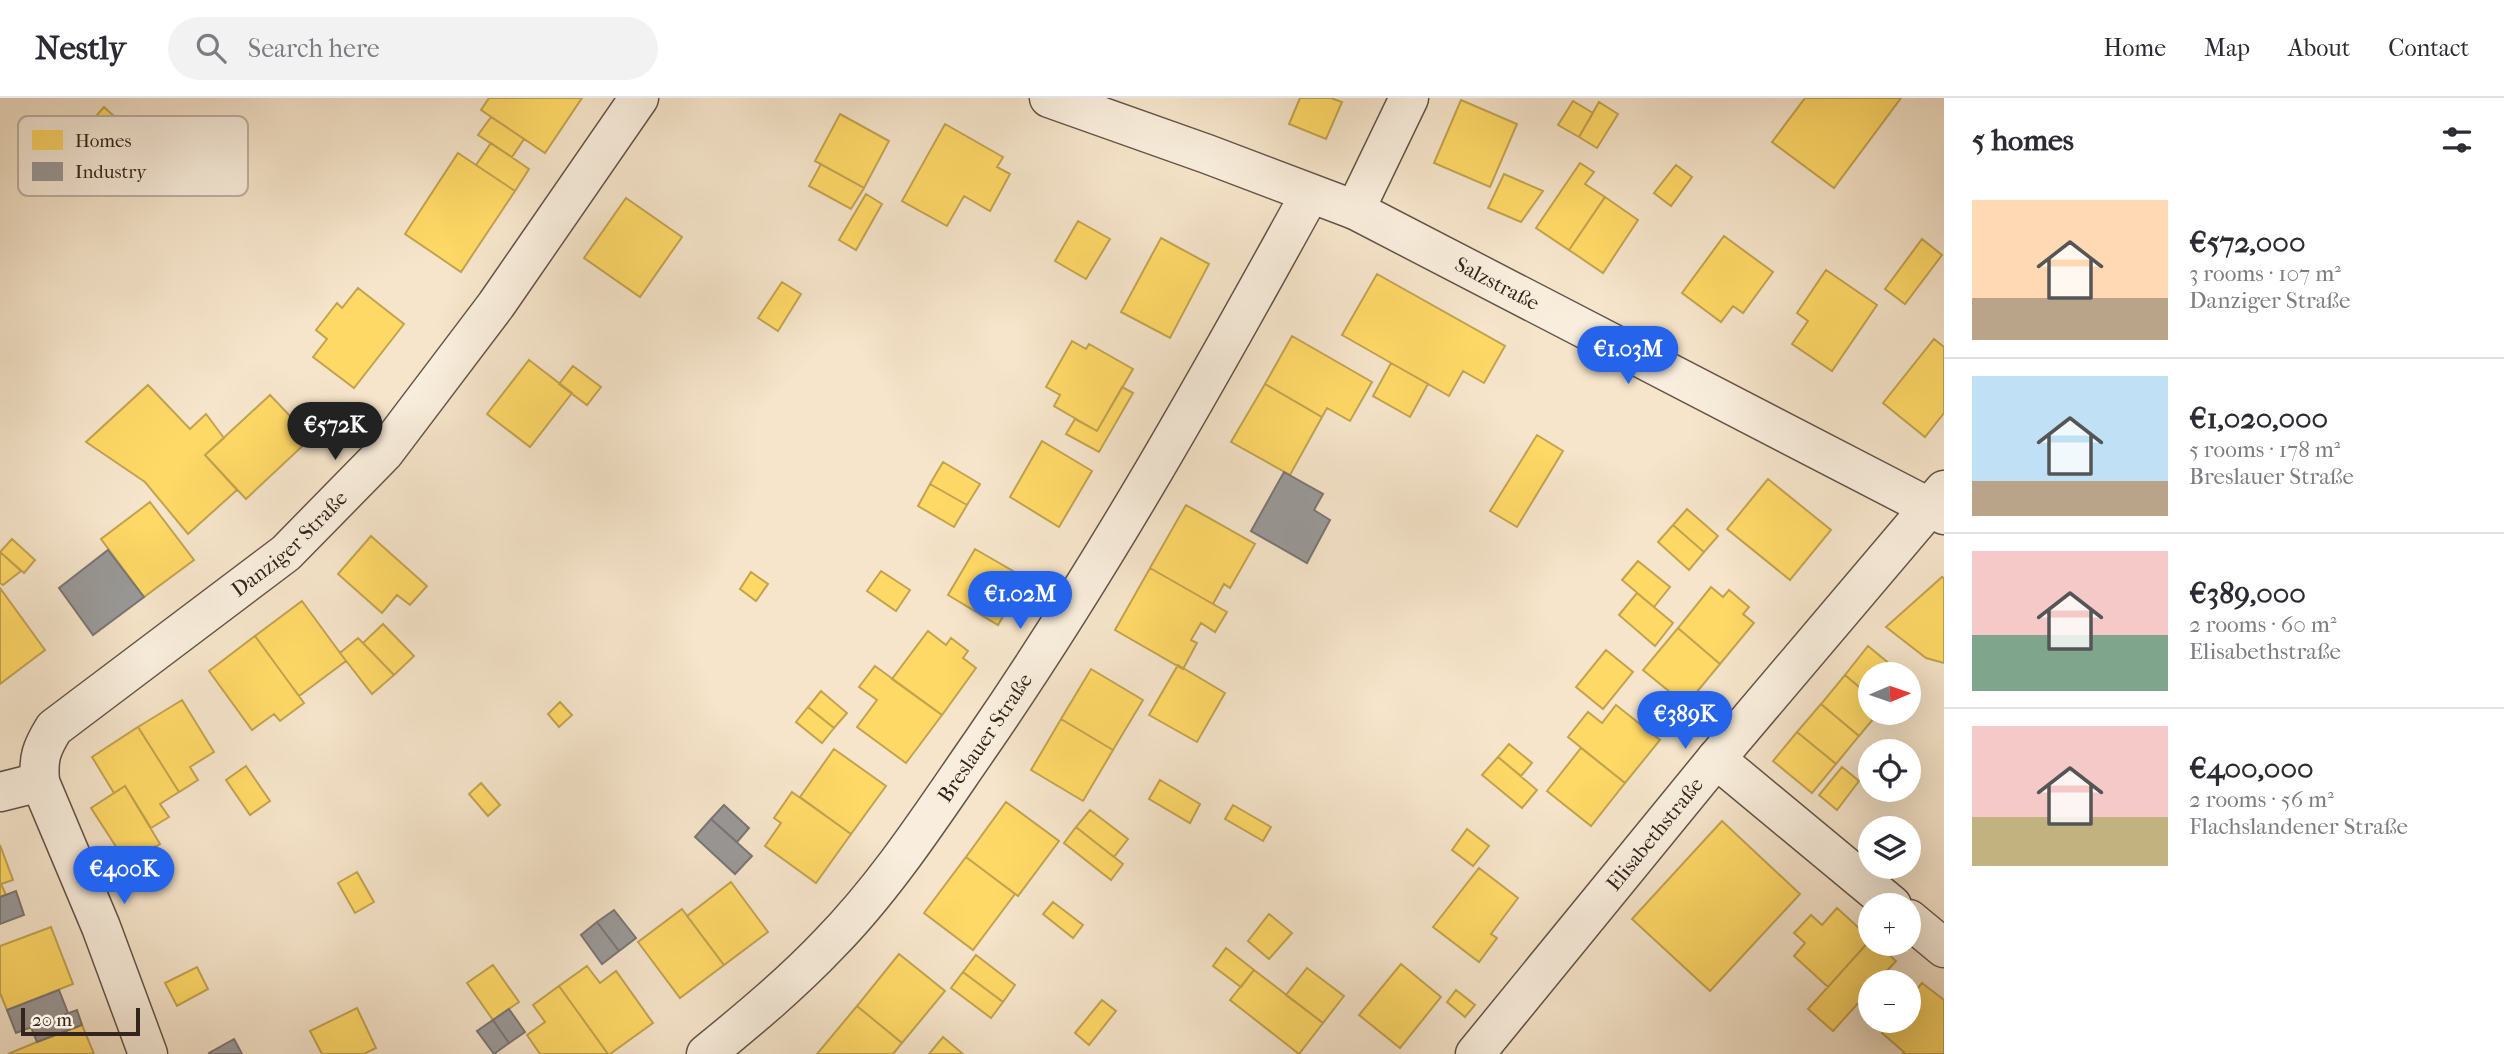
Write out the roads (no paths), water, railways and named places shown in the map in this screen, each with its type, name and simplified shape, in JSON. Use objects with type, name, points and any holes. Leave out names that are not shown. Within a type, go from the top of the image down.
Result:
[{"type":"street","name":"Danziger Straße","points":[[40,782],[39,760],[44,744],[54,728],[286,553],[384,453],[496,305],[639,98]]},
{"type":"street","name":"Salzstraße","points":[[1049,98],[1355,210],[1939,504]]},
{"type":"street","points":[[1355,210],[1409,98]]},
{"type":"street","name":"Breslauer Straße","points":[[706,1054],[775,997],[831,943],[885,879],[955,781],[1088,581],[1244,314],[1310,194]]},
{"type":"street","name":"Elisabethstraße","points":[[1475,1054],[1716,760],[1939,504]]},
{"type":"street","points":[[1716,760],[1877,893]]},
{"type":"street","points":[[0,792],[40,782],[101,927],[148,1054]]},
{"type":"street","points":[[1921,929],[1944,948]]}]
